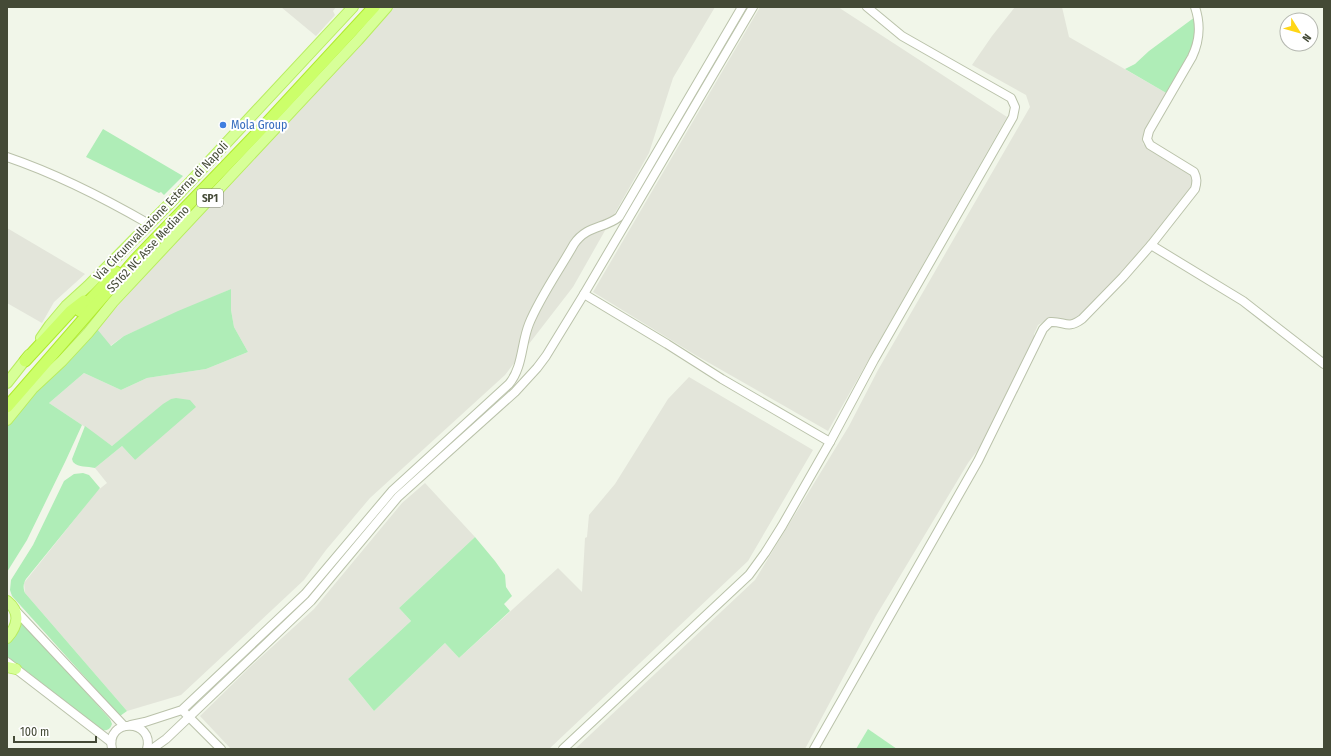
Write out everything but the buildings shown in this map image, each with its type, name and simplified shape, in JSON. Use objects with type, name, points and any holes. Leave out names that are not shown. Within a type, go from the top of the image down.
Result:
[{"type":"highway","name":"SS162 NC Asse Mediano","points":[[7,397],[100,289],[259,122],[365,7]]},
{"type":"highway","name":"SS162 NC Asse Mediano","points":[[7,407],[135,260],[264,126],[374,7]]},
{"type":"highway","points":[[33,388],[74,341],[135,260]]},
{"type":"highway","points":[[25,361],[71,311],[100,289]]},
{"type":"main road","name":"Via Circumvallazione Esterna di Napoli","points":[[7,383],[66,306],[178,196],[354,7]]},
{"type":"main road","name":"SP1","points":[[7,420],[33,388],[88,334],[118,297],[387,7]]},
{"type":"main road","points":[[7,601],[15,610],[17,618],[12,633],[7,638]]},
{"type":"street","points":[[7,662],[11,668],[111,745],[115,732],[128,725],[145,722],[182,710],[305,594],[392,491],[509,384],[516,375],[528,325],[534,312],[574,244],[583,234],[619,217],[742,7]]},
{"type":"street","points":[[152,749],[166,739],[311,601],[398,497],[526,381],[546,356],[584,294],[753,7]]},
{"type":"street","points":[[563,749],[749,575],[769,546],[830,442],[881,347],[1013,117],[1015,107],[1011,98],[902,36],[867,7]]},
{"type":"street","points":[[814,749],[998,424],[1043,329],[1050,322],[1066,325],[1075,324],[1123,278],[1192,194],[1197,183],[1196,176],[1190,169],[1150,145],[1146,139],[1147,134],[1198,44],[1199,32],[1195,7]]},
{"type":"street","points":[[7,157],[61,178],[115,204],[149,224]]},
{"type":"street","points":[[1151,245],[1243,301],[1324,364]]},
{"type":"street","points":[[584,294],[722,379],[830,442]]},
{"type":"street","points":[[15,610],[128,725],[142,730],[148,741],[147,749]]},
{"type":"street","points":[[182,710],[221,749]]},
{"type":"shaded area","points":[[281,7],[336,7],[333,11],[335,15],[316,36]]},
{"type":"shaded area","points":[[393,7],[715,7],[673,78],[649,153],[573,287],[505,375],[370,498],[326,550],[304,580],[181,695],[127,711],[25,593],[24,583],[97,491],[107,483],[95,468],[122,446],[135,460],[171,399],[112,446],[49,403],[84,373],[121,390],[147,378],[206,369],[248,352],[234,327],[231,310],[231,289],[124,336],[110,346],[94,340],[97,329],[203,211],[308,102]]},
{"type":"shaded area","points":[[760,7],[838,7],[1007,117],[828,431],[697,356],[593,292]]},
{"type":"shaded area","points":[[1015,7],[1062,7],[1069,37],[1168,94],[1142,138],[1143,144],[1192,173],[1193,189],[1131,266],[1075,321],[1069,322],[1050,318],[1038,325],[1024,361],[983,443],[968,463],[876,616],[805,749],[575,749],[755,580],[849,426],[878,370],[1030,107],[1026,95],[972,65],[992,36]]},
{"type":"shaded area","points":[[7,228],[85,274],[54,302],[42,323],[7,303]]},
{"type":"shaded area","points":[[689,377],[813,450],[748,561],[549,749],[231,749],[200,716],[252,665],[314,609],[402,503],[425,483],[475,537],[399,608],[411,621],[348,679],[374,711],[445,643],[459,658],[558,568],[582,592],[585,538],[587,537],[589,515],[615,484],[668,399]]},
{"type":"green space","points":[[1195,17],[1197,28],[1194,47],[1168,94],[1125,69],[1135,64],[1149,51]]},
{"type":"green space","points":[[103,129],[183,176],[164,195],[161,192],[159,193],[86,157]]},
{"type":"green space","points":[[231,289],[231,310],[234,327],[248,352],[206,369],[147,378],[121,390],[84,373],[49,403],[82,425],[27,540],[7,572],[7,425],[30,398],[97,329],[111,346],[124,336]]},
{"type":"green space","points":[[176,398],[190,400],[196,407],[135,460],[122,446],[95,468],[80,466],[73,462],[72,459],[85,426],[112,446],[163,404]]},
{"type":"green space","points":[[83,473],[89,475],[100,488],[26,579],[24,589],[25,593],[127,711],[120,716],[12,596],[10,590],[11,580],[33,545],[64,481],[74,474]]},
{"type":"green space","points":[[475,537],[505,575],[506,587],[512,596],[504,604],[510,611],[459,658],[445,643],[374,711],[348,679],[411,621],[399,608]]},
{"type":"green space","points":[[19,621],[22,621],[110,719],[112,724],[109,729],[102,730],[7,656],[7,641]]},
{"type":"green space","points":[[868,729],[897,749],[856,749]]},
{"type":"place","name":"Mola Group","points":[[223,125]]}]
